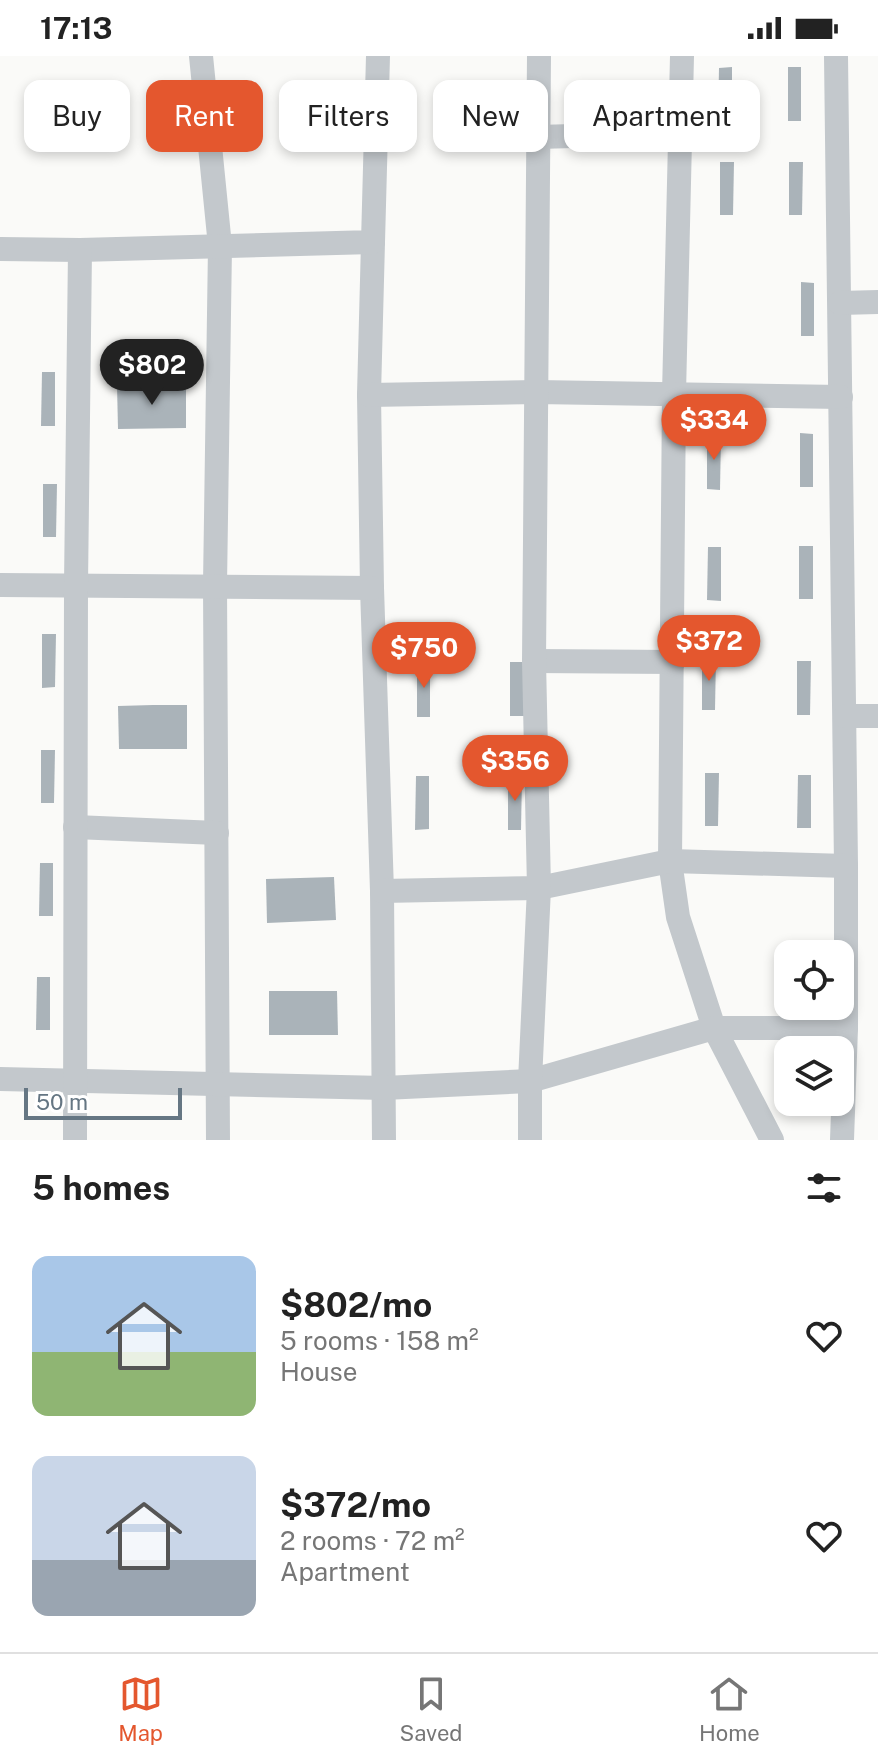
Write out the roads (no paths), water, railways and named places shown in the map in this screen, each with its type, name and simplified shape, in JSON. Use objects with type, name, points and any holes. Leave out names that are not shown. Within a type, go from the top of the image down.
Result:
[{"type":"street","points":[[201,56],[220,246],[215,585],[218,1140]]},
{"type":"street","points":[[378,56],[369,395],[382,891],[384,1140]]},
{"type":"street","points":[[539,56],[539,80]]},
{"type":"street","points":[[681,80],[682,56]]},
{"type":"street","points":[[836,56],[846,866],[842,1140]]},
{"type":"street","points":[[530,1140],[539,888],[534,661],[538,152]]},
{"type":"street","points":[[680,152],[670,861],[678,917],[714,1028],[772,1140]]},
{"type":"street","points":[[0,249],[80,250],[373,242]]},
{"type":"street","points":[[75,1140],[80,250]]},
{"type":"street","points":[[840,303],[878,302]]},
{"type":"street","points":[[369,395],[537,392],[841,397]]},
{"type":"street","points":[[0,585],[372,588]]},
{"type":"street","points":[[534,661],[673,662]]},
{"type":"street","points":[[845,716],[878,716]]},
{"type":"street","points":[[75,827],[217,833]]},
{"type":"street","points":[[382,891],[539,888],[670,861],[846,866]]},
{"type":"street","points":[[0,1079],[384,1088],[530,1081],[714,1028],[846,1028]]}]
